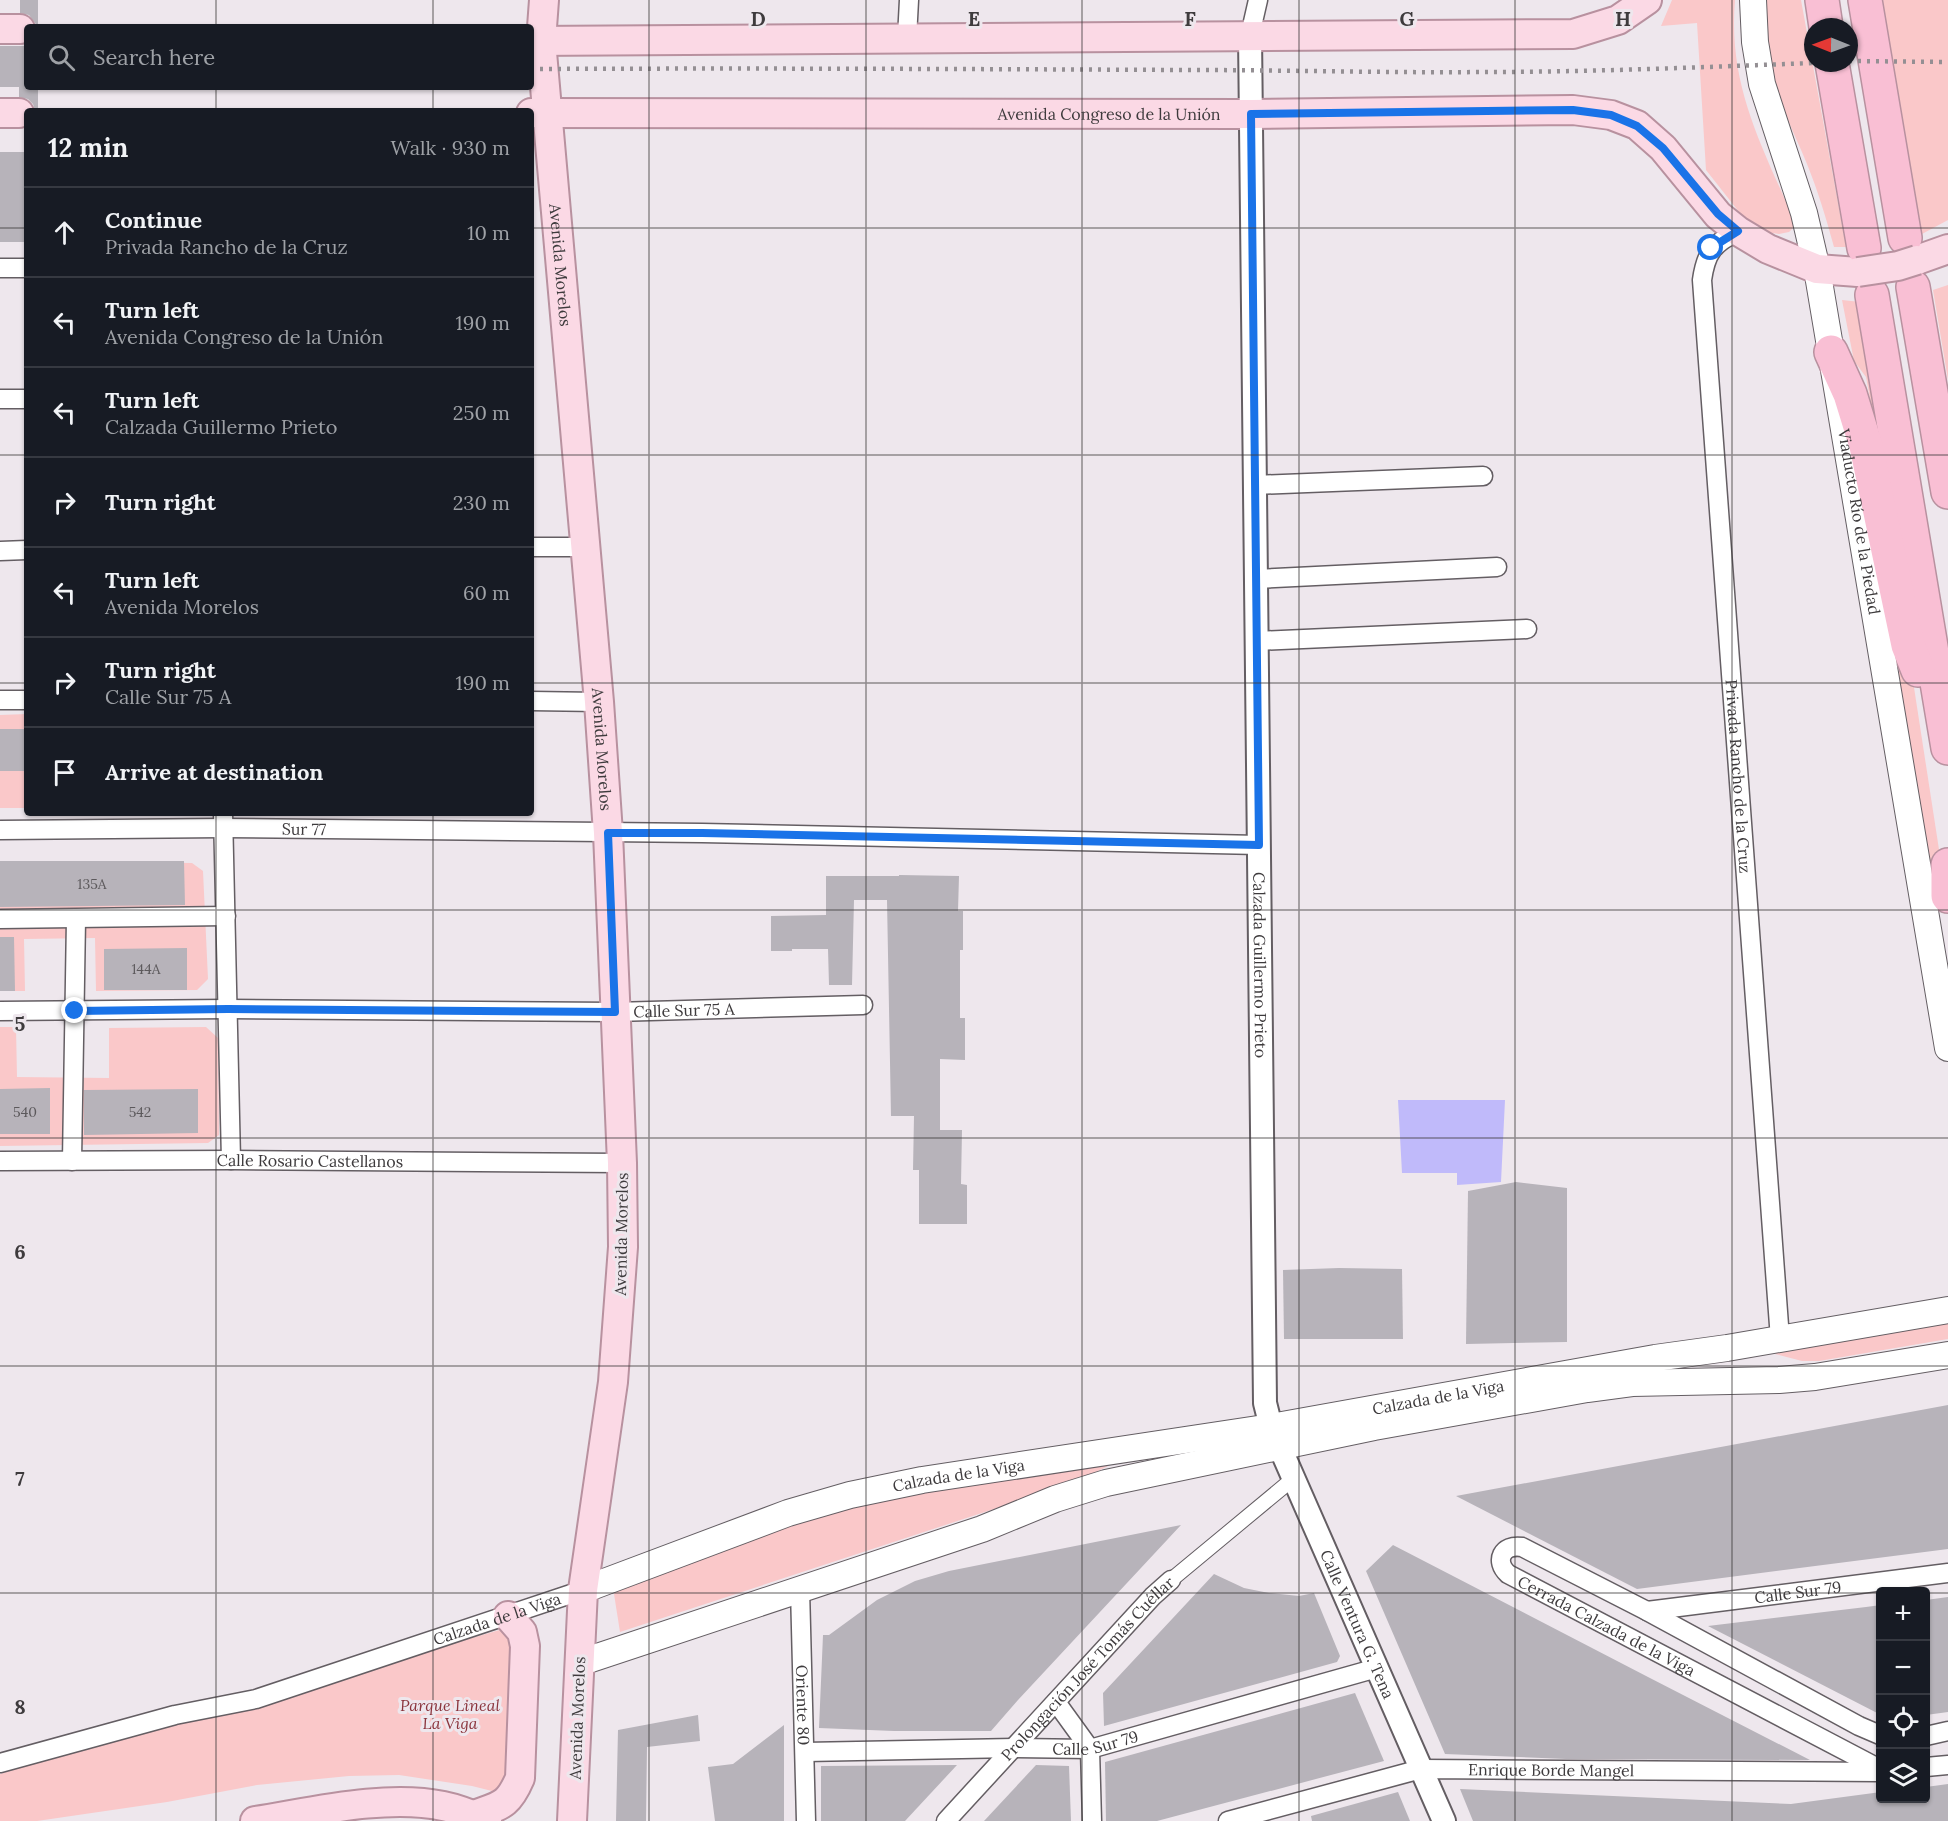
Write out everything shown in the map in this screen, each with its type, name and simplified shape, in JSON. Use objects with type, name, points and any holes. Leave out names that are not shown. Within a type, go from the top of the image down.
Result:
[{"type":"highway","points":[[1822,0],[1825,18]]},
{"type":"highway","points":[[1865,0],[1912,262],[1948,492]]},
{"type":"highway","points":[[1833,72],[1865,272],[1948,748]]},
{"type":"highway","points":[[1831,352],[1850,394],[1866,446],[1908,645],[1920,674],[1942,710]]},
{"type":"highway","points":[[1948,865],[1948,896]]},
{"type":"main road","name":"Avenida Morelos","points":[[544,0],[536,41],[539,113],[586,547],[608,833],[622,1163],[623,1247],[614,1382],[583,1590],[572,1821]]},
{"type":"main road","points":[[536,41],[1573,34],[1618,20],[1647,0]]},
{"type":"main road","name":"Viaducto Río de la Piedad","points":[[1753,0],[1755,42],[1762,84],[1804,213],[1817,269],[1948,1048]]},
{"type":"main road","name":"Avenida Congreso de la Unión","points":[[539,113],[1251,114],[1573,110],[1611,115],[1637,126],[1663,148],[1718,214],[1738,231],[1768,249],[1817,269],[1865,272],[1898,266],[1948,249]]},
{"type":"main road","name":"Calzada de la Viga","points":[[579,1663],[982,1529],[1055,1499],[1275,1437],[1633,1362],[1948,1311]]},
{"type":"main road","name":"Calzada de la Viga","points":[[583,1590],[788,1513],[850,1495],[922,1480],[1172,1443],[1275,1437],[1374,1427],[1632,1383],[1779,1380],[1815,1377],[1948,1355]]},
{"type":"main road","points":[[1633,1362],[1682,1369],[1713,1381]]},
{"type":"main road","points":[[1055,1499],[1083,1482],[1152,1455],[1172,1443]]},
{"type":"main road","points":[[255,1821],[373,1803],[443,1806],[480,1818],[502,1804],[513,1795],[520,1778],[525,1646],[522,1632],[508,1616]]},
{"type":"street","points":[[907,38],[909,0]]},
{"type":"street","points":[[1250,35],[1258,0]]},
{"type":"street","name":"Calzada Guillermo Prieto","points":[[1250,35],[1265,1403],[1275,1437]]},
{"type":"street","name":"Privada Rancho de la Cruz","points":[[1738,231],[1711,248],[1704,264],[1702,280],[1780,1339]]},
{"type":"street","points":[[0,268],[24,268]]},
{"type":"street","points":[[0,399],[24,399]]},
{"type":"street","points":[[1255,485],[1483,476]]},
{"type":"street","points":[[534,547],[586,547]]},
{"type":"street","points":[[0,551],[24,550]]},
{"type":"street","points":[[1256,579],[1497,567]]},
{"type":"street","points":[[1257,640],[1527,629]]},
{"type":"street","points":[[0,700],[24,700]]},
{"type":"street","points":[[534,701],[598,702]]},
{"type":"street","points":[[223,820],[231,1160]]},
{"type":"street","name":"Sur 77","points":[[0,830],[223,820],[608,833],[714,833],[1259,845]]},
{"type":"street","points":[[0,919],[226,916]]},
{"type":"street","points":[[72,1161],[76,919]]},
{"type":"street","name":"Calle Sur 75 A","points":[[0,1011],[228,1009],[615,1012],[863,1005]]},
{"type":"street","name":"Calle Rosario Castellanos","points":[[0,1161],[622,1163]]},
{"type":"street","name":"Calle Ventura G. Tena","points":[[1275,1437],[1444,1821]]},
{"type":"street","name":"Prolongación José Tomás Cuéllar","points":[[946,1821],[1153,1596],[1294,1478]]},
{"type":"street","name":"Cerrada Calzada de la Viga","points":[[1876,1733],[1522,1547],[1507,1548],[1502,1554],[1500,1562],[1508,1574],[1876,1767]]},
{"type":"street","name":"Calle Sur 79","points":[[1647,1611],[1948,1573]]},
{"type":"street","name":"Oriente 80","points":[[800,1589],[806,1821]]},
{"type":"street","name":"Calzada de la Viga","points":[[0,1763],[175,1714],[256,1699],[583,1590]]},
{"type":"street","name":"Calle Sur 79","points":[[805,1752],[1090,1749],[1377,1668]]},
{"type":"street","points":[[1056,1702],[1090,1749],[1092,1821]]},
{"type":"street","points":[[1930,1735],[1948,1731]]},
{"type":"street","points":[[1930,1767],[1948,1765]]},
{"type":"street","name":"Enrique Borde Mangel","points":[[1228,1821],[1421,1769],[1876,1770]]},
{"type":"green space","points":[[1672,0],[1735,0],[1736,58],[1741,84],[1757,135],[1791,213],[1795,226],[1789,232],[1779,234],[1766,232],[1743,217],[1706,170],[1697,23],[1661,26]]},
{"type":"green space","points":[[1767,0],[1801,0],[1804,18],[1804,72],[1814,72],[1846,247],[1834,247],[1815,184],[1776,89],[1768,49]]},
{"type":"green space","points":[[1882,0],[1948,0],[1948,220],[1922,234]]},
{"type":"green space","points":[[1948,285],[1948,380],[1933,290]]},
{"type":"green space","points":[[1842,300],[1860,302],[1891,484],[1883,468],[1866,377],[1854,361]]},
{"type":"green space","points":[[1888,608],[1911,668],[1940,856],[1935,896]]},
{"type":"green space","points":[[24,714],[24,808],[0,808],[0,715]]},
{"type":"green space","points":[[0,861],[192,863],[203,871],[208,979],[197,990],[96,991],[95,938],[24,939],[25,991],[0,991]]},
{"type":"green space","points":[[0,1027],[16,1027],[17,1077],[109,1078],[109,1028],[206,1027],[218,1038],[219,1135],[208,1143],[0,1146]]},
{"type":"green space","points":[[1948,1320],[1948,1339],[1819,1361],[1802,1361],[1775,1354],[1777,1350]]},
{"type":"green space","points":[[1118,1461],[1088,1476],[1000,1507],[620,1632],[614,1594],[619,1588],[729,1545],[901,1489]]},
{"type":"green space","name":"Parque Lineal La Viga","points":[[503,1629],[517,1643],[517,1755],[500,1793],[472,1786],[399,1775],[349,1776],[257,1785],[167,1802],[37,1821],[0,1821],[0,1774],[90,1745],[208,1714],[255,1709],[382,1664]]},
{"type":"shaded area","points":[[1398,1100],[1505,1100],[1501,1182],[1457,1185],[1457,1173],[1402,1173]]},
{"type":"building","points":[[20,0],[38,0],[38,24],[29,15],[20,13]]},
{"type":"building","points":[[0,46],[24,46],[24,90],[38,90],[38,108],[34,108],[28,99],[19,97],[19,87],[0,87]]},
{"type":"building","points":[[0,152],[24,152],[24,242],[0,242]]},
{"type":"building","points":[[0,729],[24,729],[24,771],[0,771]]},
{"type":"building","points":[[0,861],[184,861],[185,905],[0,907]]},
{"type":"building","points":[[826,876],[959,876],[958,911],[963,911],[963,950],[960,950],[960,1018],[965,1018],[965,1060],[940,1059],[940,1130],[962,1130],[961,1184],[967,1185],[967,1224],[919,1224],[919,1170],[913,1170],[914,1116],[891,1116],[887,900],[854,900],[852,985],[829,985],[828,949],[771,951],[771,916],[826,915]]},
{"type":"building","points":[[0,937],[14,937],[15,991],[0,991]]},
{"type":"building","points":[[187,948],[187,990],[104,990],[104,949]]},
{"type":"building","points":[[50,1088],[50,1134],[0,1134],[0,1089]]},
{"type":"building","points":[[198,1089],[198,1133],[84,1135],[84,1090]]},
{"type":"building","points":[[1516,1182],[1567,1188],[1567,1342],[1466,1344],[1468,1191]]},
{"type":"building","points":[[1402,1269],[1403,1339],[1284,1339],[1283,1270]]},
{"type":"building","points":[[1948,1405],[1948,1549],[1637,1589],[1456,1496]]},
{"type":"building","points":[[1181,1525],[991,1731],[819,1728],[823,1635],[829,1635],[877,1600],[915,1581],[949,1571]]},
{"type":"building","points":[[1393,1545],[1810,1760],[1566,1759],[1445,1754],[1366,1571]]},
{"type":"building","points":[[1214,1574],[1244,1588],[1269,1593],[1299,1596],[1314,1593],[1340,1656],[1337,1662],[1104,1726],[1103,1693]]},
{"type":"building","points":[[1948,1597],[1948,1712],[1930,1714],[1930,1641],[1930,1599]]},
{"type":"building","points":[[1876,1606],[1876,1712],[1708,1626]]},
{"type":"building","points":[[1355,1693],[1384,1761],[1157,1821],[1106,1821],[1105,1762]]},
{"type":"building","points":[[698,1715],[700,1741],[647,1747],[646,1821],[616,1821],[618,1730]]},
{"type":"building","points":[[784,1725],[784,1821],[715,1821],[708,1767],[733,1764]]},
{"type":"building","points":[[957,1765],[905,1821],[821,1821],[821,1766]]},
{"type":"building","points":[[1036,1765],[1069,1766],[1071,1821],[984,1821]]},
{"type":"building","points":[[1948,1784],[1948,1821],[1473,1821],[1460,1789],[1791,1804],[1876,1793],[1876,1803],[1930,1803],[1930,1786]]},
{"type":"building","points":[[1398,1792],[1410,1821],[1312,1821],[1311,1816]]},
{"type":"railway","points":[[1858,61],[1948,62]]},
{"type":"railway","points":[[534,69],[1526,72],[1804,63]]},
{"type":"route","points":[[75,1011],[228,1009],[615,1012],[608,833],[1259,845],[1251,114],[1573,110],[1611,115],[1637,126],[1663,148],[1718,214],[1738,231],[1711,248]]}]
